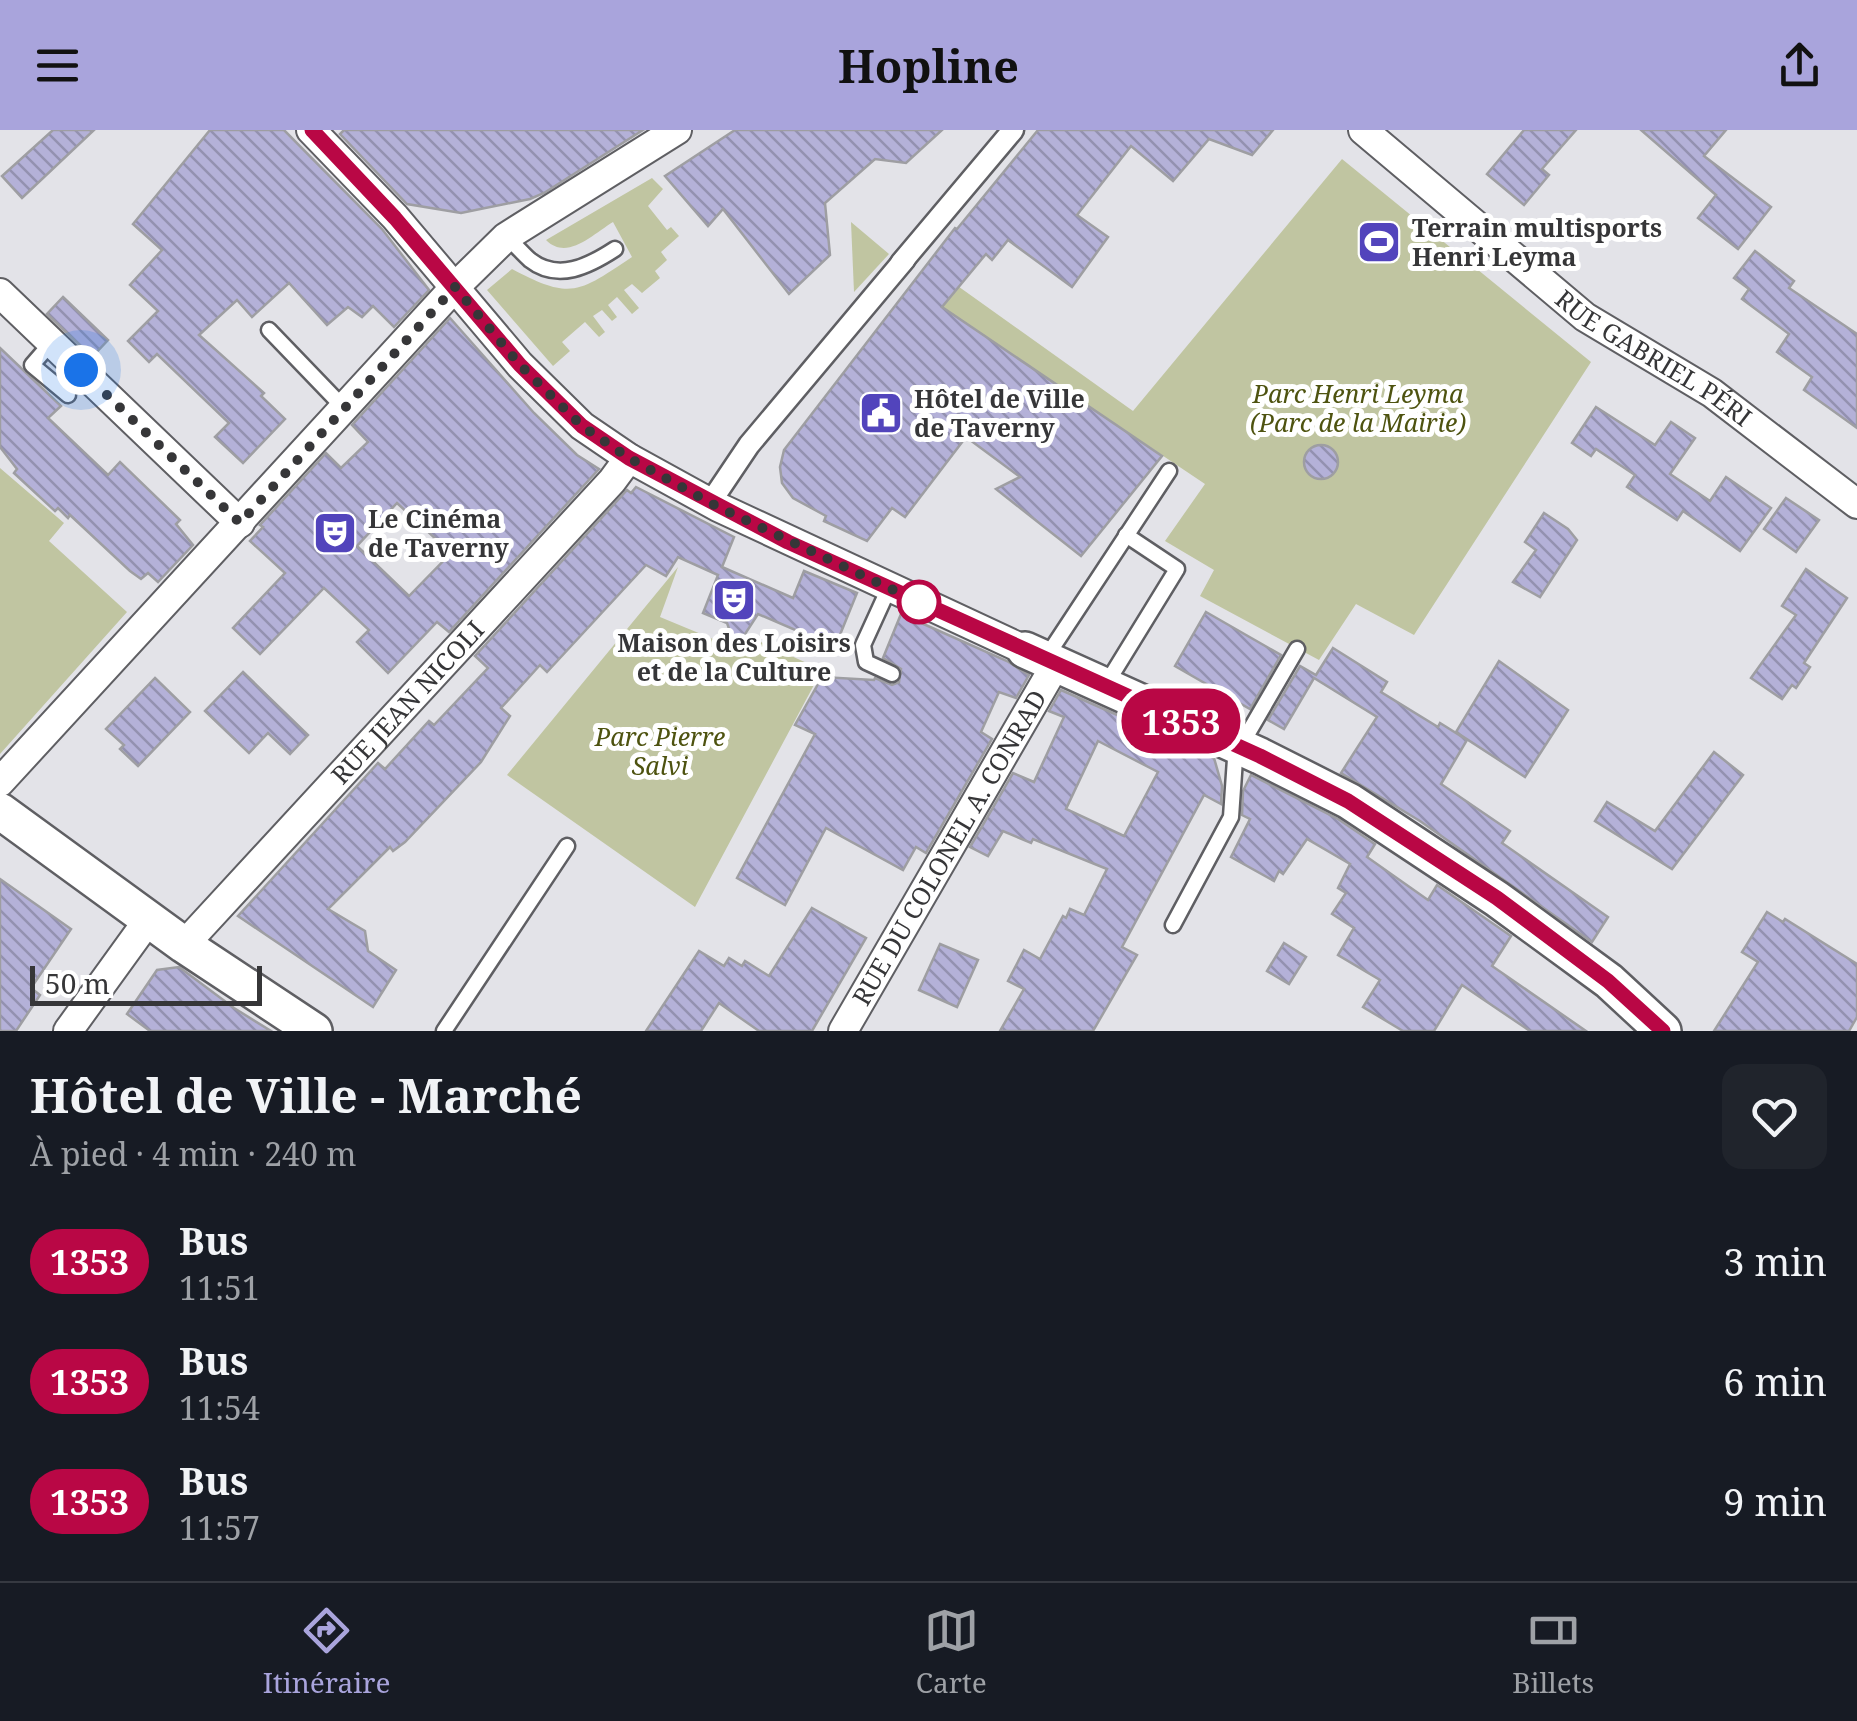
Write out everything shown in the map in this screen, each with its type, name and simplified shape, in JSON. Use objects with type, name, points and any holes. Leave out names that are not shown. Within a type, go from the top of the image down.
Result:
[{"type":"street","points":[[312,130],[395,218],[520,365],[582,426],[629,458],[710,503],[1240,747],[1348,801],[1497,898],[1608,981],[1654,1028]]},
{"type":"street","points":[[0,782],[506,236],[676,130]]},
{"type":"street","points":[[710,503],[748,445],[1013,130]]},
{"type":"street","name":"RUE GABRIEL PÉRI","points":[[1363,130],[1578,312],[1712,393],[1857,504]]},
{"type":"street","points":[[0,292],[240,523]]},
{"type":"street","name":"RUE JEAN NICOLI","points":[[184,945],[629,458]]},
{"type":"street","name":"RUE DU COLONEL A. CONRAD","points":[[843,1031],[1042,658]]},
{"type":"street","points":[[0,810],[184,945],[314,1031]]},
{"type":"street","points":[[68,1031],[149,919]]},
{"type":"lane","points":[[506,236],[544,269],[561,272],[591,264],[615,250]]},
{"type":"lane","points":[[269,330],[345,408]]},
{"type":"lane","points":[[52,342],[32,365],[68,395]]},
{"type":"lane","points":[[1042,658],[1169,471]]},
{"type":"lane","points":[[1105,687],[1176,569],[1126,535]]},
{"type":"lane","points":[[889,588],[863,645],[866,662],[892,674]]},
{"type":"lane","points":[[1173,925],[1231,817],[1235,759],[1240,747],[1297,649]]},
{"type":"lane","points":[[444,1031],[567,846]]},
{"type":"green space","name":"Parc Henri Leyma (Parc de la Mairie)","points":[[1342,159],[1591,362],[1414,635],[1356,604],[1319,660],[1200,596],[1214,570],[1165,541],[1205,484],[910,286],[927,264],[1133,411]]},
{"type":"green space","points":[[652,178],[663,189],[648,206],[667,230],[671,227],[679,236],[661,252],[667,260],[655,271],[660,278],[642,293],[632,284],[624,290],[639,308],[632,314],[617,297],[608,305],[617,317],[612,321],[602,310],[593,316],[605,332],[599,337],[585,322],[562,342],[570,351],[553,366],[487,290],[512,269],[549,286],[575,288],[587,285],[632,257],[613,222],[571,247],[554,246],[546,240]]},
{"type":"green space","points":[[851,222],[889,254],[854,292]]},
{"type":"green space","points":[[0,468],[64,523],[49,541],[127,612],[0,754]]},
{"type":"green space","name":"Parc Pierre Salvi","points":[[678,567],[660,617],[754,656],[761,642],[822,670],[695,907],[507,775]]},
{"type":"building","points":[[53,130],[94,130],[22,198],[2,176]]},
{"type":"building","points":[[210,130],[284,130],[382,229],[429,290],[394,327],[373,306],[362,317],[348,307],[327,325],[289,283],[252,317],[237,300],[199,335],[264,393],[261,396],[285,419],[243,463],[215,437],[229,423],[157,354],[149,362],[128,341],[158,311],[130,285],[162,250],[133,224]]},
{"type":"building","points":[[344,130],[643,130],[544,193],[461,213],[407,204],[340,134]]},
{"type":"building","points":[[735,130],[942,130],[906,163],[875,159],[825,203],[830,255],[789,294],[723,209],[708,226],[665,176]]},
{"type":"building","points":[[1038,130],[1273,130],[1252,155],[1209,139],[1173,181],[1131,146],[1077,215],[1108,237],[1072,287],[1008,240],[992,260],[986,254],[942,307],[1162,456],[1081,556],[996,489],[1020,477],[966,437],[905,517],[892,508],[867,541],[824,521],[826,516],[793,498],[782,483],[784,450],[955,228]]},
{"type":"building","points":[[1524,130],[1576,130],[1542,169],[1549,175],[1524,205],[1487,174]]},
{"type":"building","points":[[1641,130],[1726,130],[1704,156],[1771,207],[1738,249],[1698,218],[1716,195]]},
{"type":"building","points":[[1755,251],[1794,281],[1789,288],[1857,334],[1857,428],[1804,390],[1812,377],[1777,352],[1789,334],[1742,299],[1749,289],[1734,278]]},
{"type":"building","points":[[63,297],[108,340],[92,357],[47,314]]},
{"type":"building","points":[[450,318],[534,413],[577,455],[599,469],[449,632],[437,622],[388,673],[357,642],[369,630],[324,588],[260,654],[233,628],[285,573],[250,541],[326,453],[341,468],[368,442],[352,425]],"holes":[[[397,503],[451,553],[409,596],[357,546]]]},
{"type":"building","points":[[0,348],[61,406],[48,418],[108,475],[120,462],[180,520],[176,524],[193,545],[158,582],[148,573],[141,579],[130,571],[70,515],[68,518],[58,508],[55,511],[14,473],[17,469],[0,447]]},
{"type":"building","points":[[1596,407],[1655,445],[1671,422],[1695,438],[1670,474],[1710,501],[1726,477],[1771,508],[1740,551],[1683,511],[1677,520],[1627,487],[1635,475],[1596,449],[1591,456],[1572,443]]},
{"type":"building","points":[[1321,445],[1333,450],[1338,462],[1333,474],[1321,479],[1309,474],[1304,462],[1309,450]]},
{"type":"building","points":[[636,487],[734,537],[722,567],[793,598],[804,571],[857,593],[835,647],[758,614],[736,648],[727,623],[703,613],[718,575],[678,557],[666,576],[646,565],[547,672],[540,665],[501,708],[510,716],[481,762],[405,842],[393,851],[390,847],[328,909],[365,931],[368,951],[396,970],[373,1007],[238,916],[378,763],[385,769],[429,721],[434,725],[488,668],[475,656],[627,490],[631,493]]},
{"type":"building","points":[[1786,498],[1819,520],[1796,552],[1764,529]]},
{"type":"building","points":[[1544,513],[1577,540],[1540,597],[1513,582],[1536,550],[1525,542]]},
{"type":"building","points":[[1806,569],[1847,598],[1804,663],[1810,667],[1796,688],[1792,685],[1782,699],[1751,678],[1796,615],[1782,606]]},
{"type":"building","points":[[1206,612],[1281,655],[1250,709],[1175,666]]},
{"type":"building","points":[[901,614],[1007,661],[1029,675],[1016,698],[999,692],[981,732],[992,739],[926,853],[916,847],[903,870],[826,828],[785,905],[737,878],[815,734],[795,725],[822,677],[875,678],[892,685],[899,682],[901,669],[883,658]]},
{"type":"building","points":[[1333,648],[1387,682],[1381,692],[1467,740],[1441,784],[1510,831],[1502,843],[1608,917],[1592,942],[1420,821],[1341,773],[1377,717],[1314,678],[1284,729],[1268,720],[1300,666],[1316,675]]},
{"type":"building","points":[[1499,661],[1568,710],[1525,777],[1456,732]]},
{"type":"building","points":[[243,672],[308,735],[290,754],[268,733],[249,753],[205,711]]},
{"type":"building","points":[[155,678],[190,712],[138,766],[120,749],[124,745],[106,729]]},
{"type":"building","points":[[1061,690],[1214,758],[1222,786],[1221,804],[1204,795],[1122,947],[1137,955],[1093,1031],[1000,1031],[1024,989],[1008,981],[1024,950],[1040,959],[1070,909],[1084,915],[1107,869],[1003,831],[988,856],[970,847],[1013,773],[1034,782],[1064,717],[1049,711]],"holes":[[[1098,741],[1158,772],[1124,836],[1066,809]]]},
{"type":"building","points":[[1714,752],[1743,775],[1672,869],[1595,821],[1607,802],[1655,831]]},
{"type":"building","points":[[1251,775],[1338,819],[1375,844],[1367,857],[1428,900],[1437,885],[1511,936],[1492,966],[1586,1031],[1530,1031],[1462,985],[1434,1031],[1403,1031],[1363,1007],[1380,980],[1338,955],[1354,928],[1332,914],[1346,893],[1338,888],[1350,864],[1307,839],[1274,881],[1231,857],[1250,819],[1242,815],[1243,791]]},
{"type":"building","points":[[0,879],[71,929],[31,988],[40,995],[16,1031],[0,1031]]},
{"type":"building","points":[[812,908],[866,938],[812,1031],[759,1031],[719,1003],[701,1031],[646,1031],[699,951],[724,966],[729,958],[742,966],[745,961],[769,976]]},
{"type":"building","points":[[1767,912],[1857,964],[1857,1017],[1849,1031],[1714,1031],[1758,962],[1742,952]]},
{"type":"building","points":[[1284,943],[1306,957],[1289,984],[1267,971]]},
{"type":"building","points":[[940,944],[978,960],[957,1007],[919,990]]},
{"type":"building","points":[[179,967],[271,1031],[150,1031],[127,1014],[157,970]]},
{"type":"bus line","name":"1353","points":[[312,130],[395,218],[520,365],[582,426],[629,458],[788,542],[1323,787],[1497,898],[1608,981],[1663,1031]]},
{"type":"place","name":"Terrain multisports Henri Leyma","points":[[1379,242]]},
{"type":"place","name":"Hôtel de Ville de Taverny","points":[[881,413]]},
{"type":"place","name":"Le Cinéma de Taverny","points":[[335,533]]},
{"type":"place","name":"Maison des Loisirs et de la Culture","points":[[734,600]]},
{"type":"route","points":[[81,370],[240,523],[455,287],[520,365],[582,426],[629,458],[788,542],[923,604],[919,602]]}]
